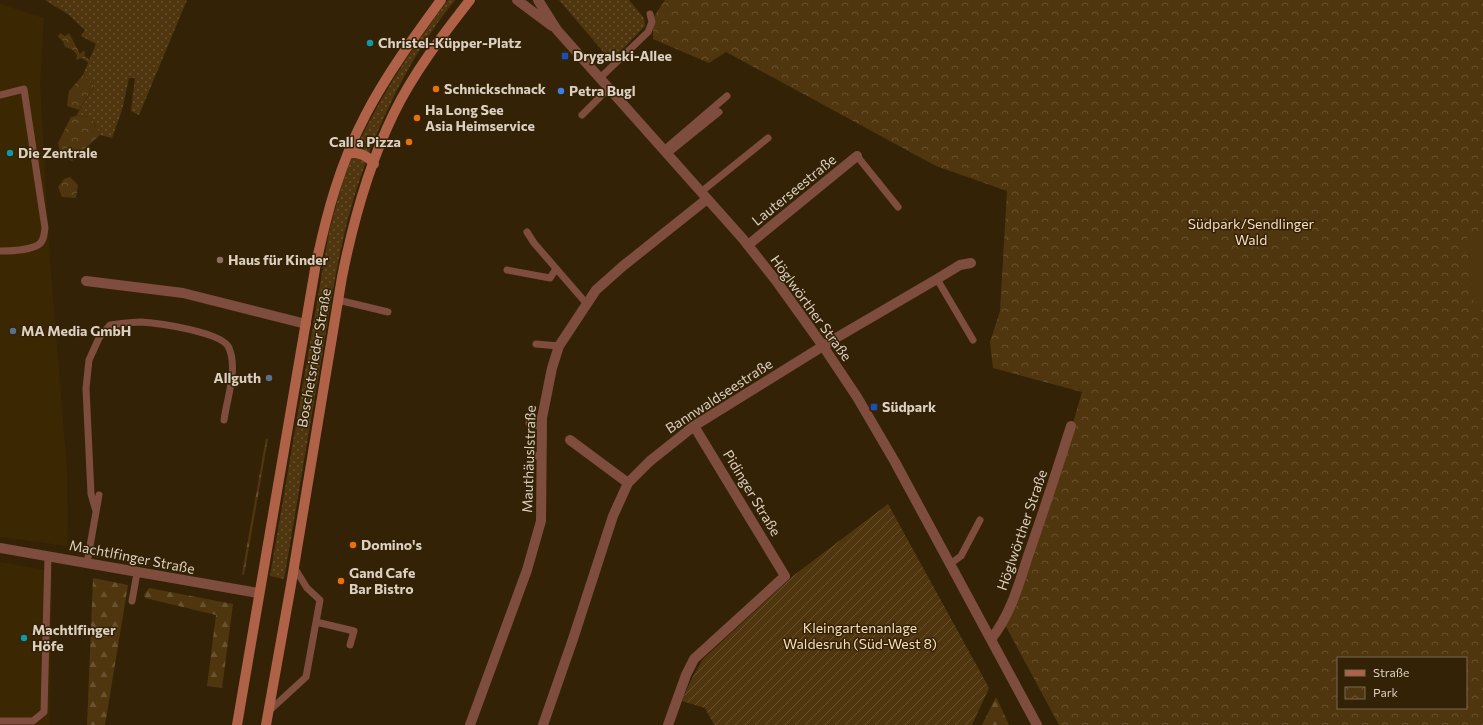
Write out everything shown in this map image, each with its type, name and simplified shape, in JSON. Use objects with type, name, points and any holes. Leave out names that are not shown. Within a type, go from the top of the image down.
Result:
[{"type":"main road","name":"Boschetsrieder Straße","points":[[266,725],[294,567],[338,300],[351,234],[374,164],[395,112],[417,73],[470,0]]},
{"type":"main road","name":"Boschetsrieder Straße","points":[[237,725],[258,593],[323,228],[348,152],[366,114],[388,76],[438,3]]},
{"type":"main road","points":[[348,152],[361,153],[369,158],[374,164]]},
{"type":"street","name":"Höglwörther Straße","points":[[517,0],[557,30]]},
{"type":"street","name":"Höglwörther Straße","points":[[538,0],[557,30],[748,245],[777,282],[823,346],[857,397],[1037,725]]},
{"type":"street","name":"Lauterseestraße","points":[[748,245],[857,156]]},
{"type":"street","name":"Mauthäuslstraße","points":[[470,725],[527,570],[541,521],[542,427],[545,400],[552,368],[559,346],[596,290],[704,196]]},
{"type":"street","name":"Bannwaldseestraße","points":[[543,725],[613,516],[628,483],[650,460],[694,426],[823,346],[960,265],[972,264]]},
{"type":"street","points":[[86,282],[183,293],[306,324]]},
{"type":"street","name":"Pidinger Straße","points":[[668,725],[686,675],[694,660],[785,576],[694,426]]},
{"type":"street","name":"Höglwörther Straße","points":[[991,639],[999,629],[1016,591],[1051,492],[1071,426]]},
{"type":"street","points":[[570,440],[628,483]]},
{"type":"street","name":"Machtlfinger Straße","points":[[0,548],[258,593]]},
{"type":"lane","points":[[600,78],[648,32],[652,22],[650,14]]},
{"type":"lane","points":[[582,115],[609,88]]},
{"type":"lane","points":[[0,95],[24,89],[45,228],[44,238],[38,245],[10,251],[0,251]]},
{"type":"lane","points":[[666,152],[727,96]]},
{"type":"lane","points":[[666,152],[719,112]]},
{"type":"lane","points":[[704,196],[768,138]]},
{"type":"lane","points":[[857,156],[898,207]]},
{"type":"lane","points":[[527,232],[534,243],[586,303]]},
{"type":"lane","points":[[507,270],[550,278],[556,269]]},
{"type":"lane","points":[[937,279],[973,340]]},
{"type":"lane","points":[[338,300],[388,312]]},
{"type":"lane","points":[[96,511],[91,494],[86,388],[89,360],[99,338],[110,325],[141,322],[182,328],[219,338],[228,346],[233,361],[224,420]]},
{"type":"lane","points":[[536,344],[559,346]]},
{"type":"lane","points":[[530,423],[542,427]]},
{"type":"lane","points":[[530,454],[541,457]]},
{"type":"lane","points":[[87,563],[99,495]]},
{"type":"lane","points":[[950,564],[961,556],[980,520]]},
{"type":"lane","points":[[0,721],[34,721],[44,712],[48,556]]},
{"type":"lane","points":[[269,711],[306,677],[320,600],[308,588],[294,567]]},
{"type":"lane","points":[[132,601],[137,573]]},
{"type":"lane","points":[[316,622],[354,630],[350,645]]},
{"type":"shaded area","points":[[0,4],[44,18],[40,84],[49,246],[67,470],[68,546],[0,537]]},
{"type":"shaded area","points":[[0,562],[52,571],[50,725],[0,725]]},
{"type":"green space","points":[[45,0],[187,0],[139,115],[131,111],[135,78],[129,78],[122,110],[112,138],[100,135],[91,117],[76,116],[94,86],[83,75],[96,44],[81,36],[85,30],[69,15]]},
{"type":"green space","points":[[448,0],[455,0],[420,50],[404,76],[390,104],[366,161],[348,219],[335,276],[284,579],[270,576],[329,232],[344,178],[360,139],[382,98],[420,38]]},
{"type":"green space","points":[[559,0],[629,0],[644,18],[645,26],[611,61]]},
{"type":"green space","name":"Südpark/Sendlinger Wald","points":[[665,0],[1483,0],[1483,725],[1059,725],[1004,623],[1053,492],[1082,392],[993,368],[990,342],[1000,311],[1007,191],[936,166],[726,52],[709,63],[653,39],[653,18]]},
{"type":"green space","points":[[60,33],[65,36],[69,33],[80,54],[83,51],[85,52],[84,56],[90,60],[89,63],[82,58],[76,60],[77,55],[73,50],[65,47],[63,41],[58,37]]},
{"type":"green space","points":[[83,75],[94,86],[79,110],[67,106],[69,91]]},
{"type":"green space","points":[[71,117],[91,117],[100,135],[72,161],[61,156],[58,143]]},
{"type":"green space","points":[[70,177],[78,185],[76,198],[62,197],[58,187],[64,179]]},
{"type":"green space","points":[[1483,235],[1483,302],[1474,303],[1467,237]]},
{"type":"green space","points":[[266,438],[268,439],[244,575],[242,574]]},
{"type":"green space","name":"Kleingartenanlage Waldesruh (Süd-West 8)","points":[[888,504],[989,688],[972,725],[714,725],[705,708],[682,701],[691,680],[703,659],[793,576]]},
{"type":"green space","points":[[93,578],[128,585],[105,725],[87,725]]},
{"type":"green space","points":[[149,588],[233,604],[222,688],[207,686],[216,615],[145,598],[144,595]]},
{"type":"green space","points":[[996,697],[1009,725],[982,725]]},
{"type":"place","name":"Christel-Küpper-Platz","points":[[370,43]]},
{"type":"place","name":"Drygalski-Allee","points":[[565,56]]},
{"type":"place","name":"Schnickschnack","points":[[436,89]]},
{"type":"place","name":"Petra Bugl","points":[[561,91]]},
{"type":"place","name":"Ha Long See Asia Heimservice","points":[[417,118]]},
{"type":"place","name":"Call a Pizza","points":[[409,142]]},
{"type":"place","name":"Die Zentrale","points":[[10,153]]},
{"type":"place","name":"Haus für Kinder","points":[[220,260]]},
{"type":"place","name":"MA Media GmbH","points":[[13,331]]},
{"type":"place","name":"Allguth","points":[[269,378]]},
{"type":"place","name":"Südpark","points":[[874,407]]},
{"type":"place","name":"Domino's","points":[[353,545]]},
{"type":"place","name":"Gand Cafe Bar Bistro","points":[[341,581]]},
{"type":"place","name":"Machtlfinger Höfe","points":[[24,638]]}]
